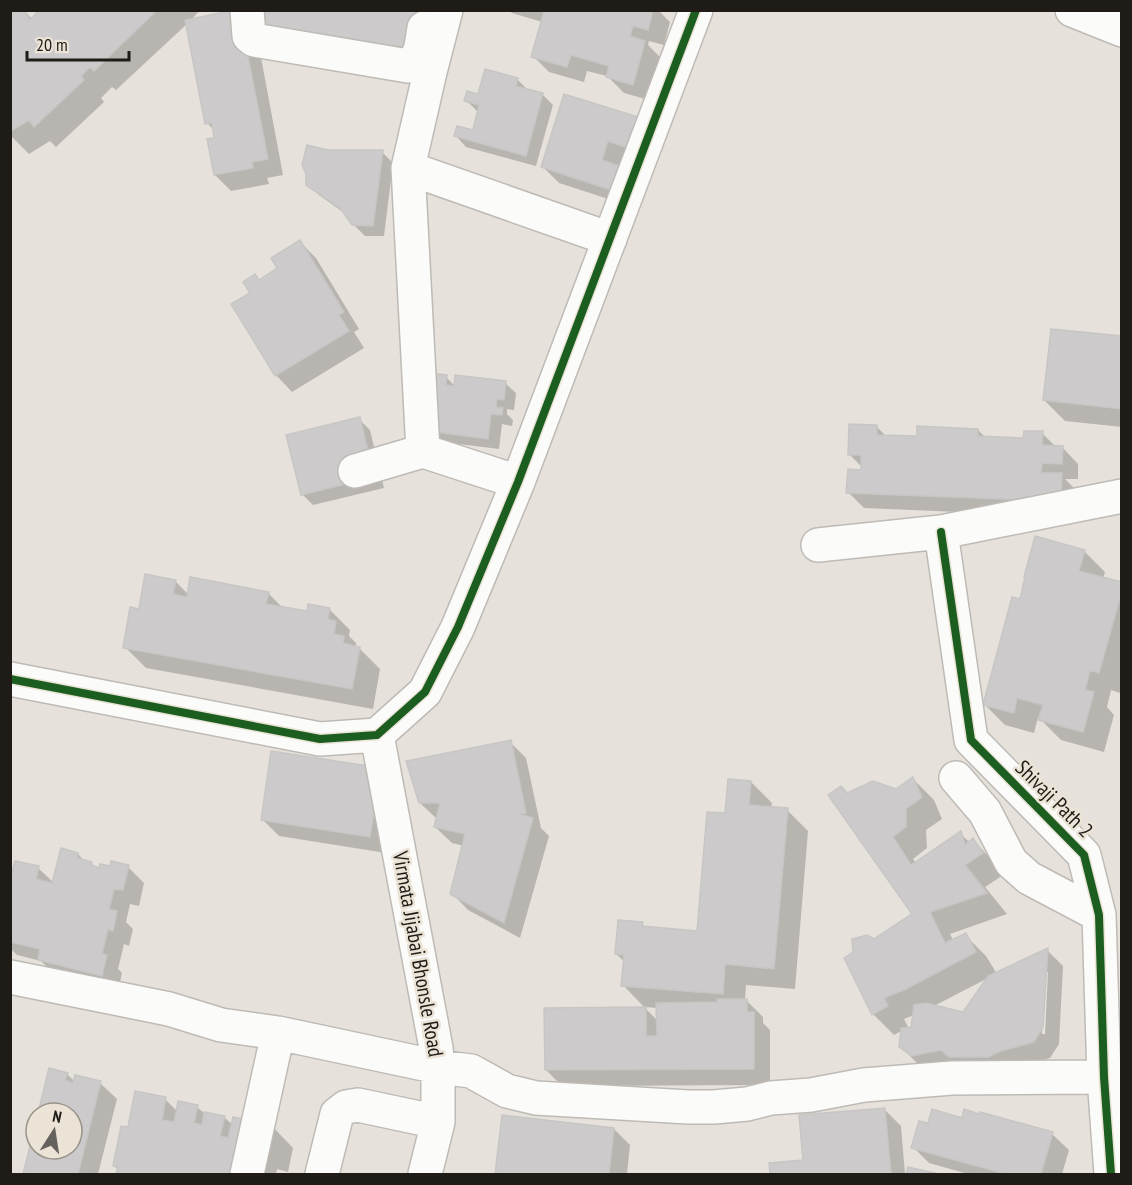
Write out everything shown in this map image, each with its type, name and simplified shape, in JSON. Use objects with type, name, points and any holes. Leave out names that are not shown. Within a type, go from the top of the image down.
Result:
[{"type":"street","points":[[247,10],[249,36],[254,40],[408,66],[416,61],[420,50],[426,10]]},
{"type":"street","points":[[423,452],[408,168],[446,10]]},
{"type":"street","points":[[10,679],[320,739],[377,735],[425,692],[458,627],[518,482],[696,10]]},
{"type":"street","points":[[1072,10],[1122,30]]},
{"type":"street","points":[[408,168],[610,239]]},
{"type":"street","points":[[355,471],[423,452],[518,482]]},
{"type":"street","points":[[818,545],[941,532],[1122,496]]},
{"type":"street","name":"Shivaji Path 2","points":[[941,532],[971,740],[1084,855],[1110,908],[1104,1077],[1111,1174]]},
{"type":"street","name":"Virmata Jijabai Bhonsle Road","points":[[377,735],[436,1048],[438,1122],[425,1174]]},
{"type":"street","points":[[956,778],[986,812],[1011,862],[1029,878],[1110,908]]},
{"type":"street","points":[[10,977],[169,1009],[221,1025],[278,1033],[438,1067],[471,1071],[507,1091],[536,1098],[714,1107],[747,1104],[771,1098],[811,1095],[864,1085],[919,1080],[1104,1077]]},
{"type":"street","points":[[247,1174],[278,1033]]},
{"type":"street","points":[[322,1174],[337,1114],[346,1107],[358,1105],[438,1122]]},
{"type":"building","points":[[10,10],[24,10],[30,20],[39,10],[157,10],[94,71],[90,67],[81,76],[84,80],[34,127],[29,120],[10,132]]},
{"type":"building","points":[[239,10],[268,159],[252,162],[253,168],[214,175],[207,139],[214,138],[212,123],[205,124],[185,20]]},
{"type":"building","points":[[262,10],[421,10],[418,30],[406,52],[250,28]]},
{"type":"building","points":[[542,10],[653,10],[648,30],[633,26],[630,36],[645,41],[633,85],[606,77],[609,66],[571,55],[567,67],[531,57],[544,11]]},
{"type":"building","points":[[485,69],[518,78],[516,86],[543,93],[526,156],[454,136],[457,126],[473,130],[479,105],[464,101],[467,91],[478,94]]},
{"type":"building","points":[[564,94],[638,117],[628,148],[608,141],[602,160],[622,167],[614,191],[541,167]]},
{"type":"building","points":[[307,145],[328,150],[383,150],[373,226],[352,225],[341,209],[306,185],[306,174],[302,165]]},
{"type":"building","points":[[300,240],[344,312],[339,315],[349,331],[275,376],[231,304],[250,293],[243,282],[255,274],[259,280],[277,268],[271,258]]},
{"type":"building","points":[[1051,329],[1122,336],[1122,409],[1043,400]]},
{"type":"building","points":[[429,373],[447,375],[446,385],[454,386],[455,375],[506,381],[504,400],[497,399],[496,407],[503,408],[502,415],[491,414],[488,439],[421,430]]},
{"type":"building","points":[[360,417],[374,477],[301,495],[286,435]]},
{"type":"building","points":[[849,424],[877,425],[877,435],[917,436],[917,426],[978,429],[978,436],[1023,438],[1024,431],[1043,431],[1042,445],[1063,446],[1062,464],[1042,463],[1041,473],[1062,473],[1061,501],[846,493],[848,469],[861,470],[861,455],[848,455]]},
{"type":"building","points":[[1035,536],[1085,550],[1079,571],[1122,582],[1122,591],[1099,673],[1090,670],[1085,690],[1094,692],[1083,732],[1038,720],[1043,705],[1017,698],[1014,713],[983,705],[1012,597],[1020,599]]},
{"type":"building","points":[[145,574],[176,580],[173,594],[187,597],[190,577],[269,592],[266,604],[307,611],[308,604],[330,608],[328,619],[336,621],[334,634],[344,636],[343,643],[360,647],[352,689],[123,648],[130,607],[139,609]]},
{"type":"building","points":[[511,740],[526,813],[519,814],[533,818],[504,923],[450,894],[465,834],[434,827],[440,803],[419,803],[406,761]]},
{"type":"building","points":[[271,751],[381,768],[370,837],[261,820]]},
{"type":"building","points":[[913,777],[922,797],[906,809],[906,827],[893,837],[911,865],[961,831],[965,845],[973,838],[983,853],[965,865],[987,893],[930,912],[945,943],[966,933],[976,952],[884,998],[888,1006],[872,1015],[844,958],[853,952],[852,939],[867,935],[874,939],[912,914],[828,795],[841,786],[847,793],[873,781],[896,789]]},
{"type":"building","points":[[728,779],[751,781],[749,805],[788,808],[774,969],[725,964],[723,994],[621,986],[624,955],[615,954],[618,920],[643,922],[642,926],[697,931],[707,812],[725,813]]},
{"type":"building","points":[[61,848],[78,853],[77,858],[92,862],[91,865],[99,868],[100,864],[110,866],[111,861],[129,865],[123,890],[114,889],[109,909],[117,911],[113,931],[108,929],[102,954],[107,955],[102,976],[38,960],[40,949],[10,942],[10,879],[15,861],[39,866],[36,879],[52,883]]},
{"type":"building","points":[[1048,948],[1043,1027],[1034,1042],[988,1057],[949,1057],[941,1050],[912,1056],[899,1047],[901,1028],[911,1027],[914,1005],[926,1003],[963,1012],[988,976]]},
{"type":"building","points":[[717,999],[747,999],[747,1012],[754,1012],[754,1069],[545,1070],[544,1008],[646,1007],[646,1036],[657,1036],[656,1003],[717,1002]]},
{"type":"building","points":[[49,1068],[68,1073],[65,1080],[73,1083],[75,1075],[101,1081],[84,1150],[84,1101],[41,1101]]},
{"type":"building","points":[[135,1091],[166,1097],[162,1120],[174,1122],[178,1101],[198,1105],[194,1123],[202,1125],[204,1112],[225,1116],[220,1136],[228,1138],[233,1117],[273,1125],[257,1174],[116,1174],[118,1167],[113,1166],[121,1126],[128,1127]]},
{"type":"building","points":[[885,1108],[891,1174],[770,1174],[769,1163],[803,1160],[799,1115]]},
{"type":"building","points":[[932,1109],[962,1118],[964,1109],[979,1114],[980,1112],[1053,1132],[1041,1174],[1006,1174],[911,1148],[919,1121],[928,1123]]},
{"type":"building","points":[[502,1115],[614,1128],[609,1174],[495,1174]]},
{"type":"building","points":[[26,1161],[81,1161],[78,1174],[23,1174]]},
{"type":"building","points":[[908,1167],[939,1174],[906,1174]]},
{"type":"cycle path","points":[[10,679],[320,739],[377,735],[425,692],[458,627],[518,482],[696,10]]},
{"type":"cycle path","points":[[941,532],[971,740],[1084,855],[1099,915],[1104,1077],[1111,1174]]}]
